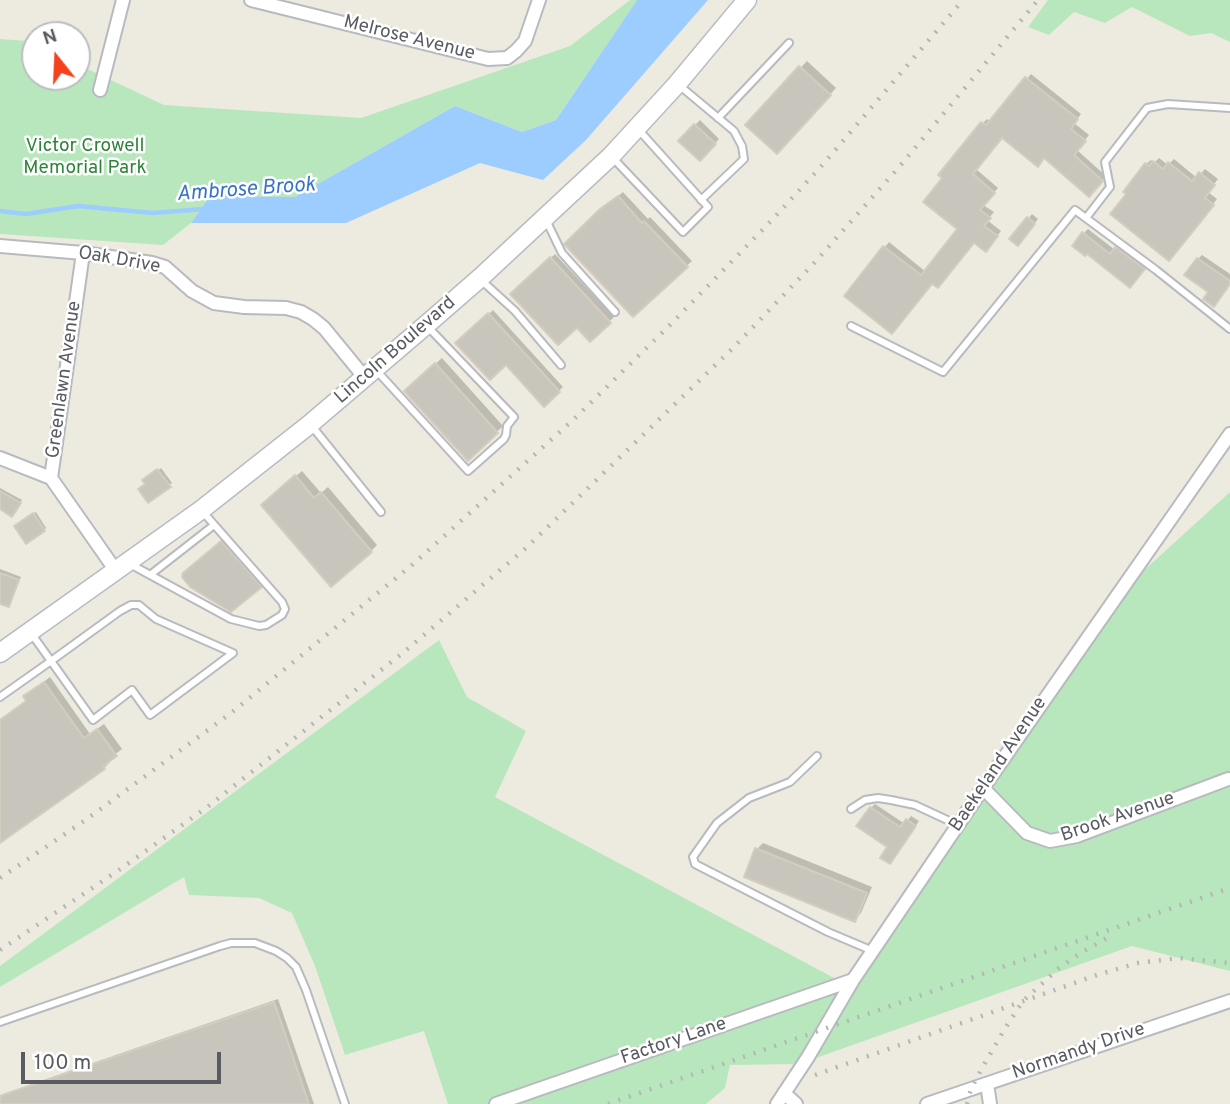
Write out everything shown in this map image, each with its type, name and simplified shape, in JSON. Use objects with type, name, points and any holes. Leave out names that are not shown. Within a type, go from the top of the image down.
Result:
[{"type":"main road","name":"Lincoln Boulevard","points":[[0,653],[201,510],[310,424],[480,278],[611,156],[677,84],[747,0]]},
{"type":"street","points":[[100,90],[123,0]]},
{"type":"street","name":"Melrose Avenue","points":[[251,0],[488,59],[506,58],[522,45],[539,0]]},
{"type":"street","name":"Oak Drive","points":[[0,246],[83,253],[152,263],[164,267],[192,291],[214,303],[226,306],[286,308],[301,313],[324,328],[370,374]]},
{"type":"street","name":"Greenlawn Avenue","points":[[83,253],[51,478],[105,557],[122,567]]},
{"type":"street","name":"Baekeland Avenue","points":[[781,1099],[853,980],[983,788],[1224,452],[1230,433]]},
{"type":"street","points":[[0,458],[51,478]]},
{"type":"street","name":"Brook Avenue","points":[[983,788],[1027,833],[1050,841],[1077,836],[1228,779]]},
{"type":"street","name":"Factory Lane","points":[[496,1104],[853,980]]},
{"type":"street","name":"Normandy Drive","points":[[927,1104],[1230,1001]]},
{"type":"street","points":[[988,1084],[990,1104]]},
{"type":"street","points":[[781,1099],[796,1104]]},
{"type":"lane","points":[[718,118],[789,43]]},
{"type":"lane","points":[[677,84],[734,131],[742,146],[744,159],[701,200]]},
{"type":"lane","points":[[1086,218],[1110,187],[1105,162],[1147,108],[1168,104],[1230,108]]},
{"type":"lane","points":[[611,156],[683,232],[708,208],[637,128]]},
{"type":"lane","points":[[851,326],[943,372],[1075,210],[1230,329]]},
{"type":"lane","points":[[545,219],[562,253],[615,312]]},
{"type":"lane","points":[[480,278],[515,311],[561,365]]},
{"type":"lane","points":[[370,374],[403,399],[468,471],[504,439],[507,426],[514,417],[426,325]]},
{"type":"lane","points":[[310,424],[381,512]]},
{"type":"lane","points":[[122,567],[150,575],[231,619],[259,626],[266,625],[282,615],[285,609],[282,602],[201,510]]},
{"type":"lane","points":[[150,575],[214,525]]},
{"type":"lane","points":[[0,697],[51,662],[131,605],[139,605],[156,619],[233,653],[150,715],[132,690],[93,720],[51,662],[30,632]]},
{"type":"lane","points":[[817,756],[790,782],[749,798],[717,823],[693,857],[695,864],[828,932],[873,951]]},
{"type":"lane","points":[[851,809],[865,800],[878,798],[915,805],[958,825]]},
{"type":"lane","points":[[0,1022],[220,946],[255,943],[276,951],[296,967],[345,1104]]},
{"type":"green space","name":"Victor Crowell Memorial Park","points":[[630,0],[637,0],[556,120],[522,132],[455,106],[295,197],[210,196],[191,223],[163,245],[0,234],[0,39],[21,40],[21,91],[91,91],[91,71],[164,105],[361,118],[570,46]]},
{"type":"green space","points":[[1048,0],[1230,0],[1230,42],[1211,33],[1190,36],[1132,7],[1105,23],[1074,12],[1049,35],[1028,27]]},
{"type":"green space","points":[[1230,492],[1230,971],[1132,946],[799,1064],[730,1065],[725,1088],[706,1104],[448,1104],[424,1031],[345,1055],[315,966],[292,913],[259,898],[189,895],[184,877],[0,987],[0,966],[439,640],[467,697],[526,731],[495,797],[851,987],[964,822],[1097,613]]},
{"type":"water","points":[[637,0],[708,0],[586,140],[543,180],[480,163],[346,223],[191,223],[210,196],[295,197],[455,106],[522,132],[556,120]]},
{"type":"building","points":[[799,66],[831,95],[777,154],[745,125]]},
{"type":"building","points":[[1025,77],[1078,119],[1071,129],[1086,141],[1074,155],[1103,181],[1089,197],[1044,158],[1038,167],[1002,138],[973,174],[995,193],[980,210],[991,218],[984,226],[998,236],[986,252],[974,243],[938,288],[932,284],[892,334],[844,296],[883,246],[921,275],[957,229],[923,202],[942,178],[938,175],[981,122],[986,125]]},
{"type":"building","points":[[694,124],[716,144],[700,161],[678,141]]},
{"type":"building","points":[[1153,161],[1163,169],[1168,162],[1192,181],[1199,172],[1215,185],[1205,198],[1214,205],[1169,261],[1110,214],[1145,163],[1149,166]]},
{"type":"building","points":[[618,196],[688,267],[633,317],[564,244],[600,209]]},
{"type":"building","points":[[1027,217],[1035,224],[1018,246],[1009,239]]},
{"type":"building","points":[[1082,232],[1110,254],[1115,247],[1145,269],[1130,288],[1087,254],[1085,256],[1072,246]]},
{"type":"building","points":[[550,257],[611,323],[590,342],[577,328],[558,345],[510,294]]},
{"type":"building","points":[[1197,258],[1230,281],[1214,307],[1203,299],[1208,292],[1184,275]]},
{"type":"building","points":[[488,313],[560,392],[544,407],[506,365],[490,380],[455,343]]},
{"type":"building","points":[[435,363],[498,433],[468,461],[404,391]]},
{"type":"building","points":[[157,469],[171,487],[148,503],[138,489],[145,484],[142,480]]},
{"type":"building","points":[[295,475],[314,498],[321,492],[372,552],[331,587],[261,505]]},
{"type":"building","points":[[0,491],[21,503],[12,517],[0,509]]},
{"type":"building","points":[[33,513],[45,531],[26,544],[14,526]]},
{"type":"building","points":[[221,541],[262,587],[231,612],[190,587],[182,577],[183,573]]},
{"type":"building","points":[[0,573],[19,580],[9,607],[0,604]]},
{"type":"building","points":[[44,682],[84,738],[97,729],[117,756],[103,766],[105,769],[0,843],[0,720],[26,701],[23,696]]},
{"type":"building","points":[[870,807],[900,827],[906,819],[916,826],[890,864],[880,858],[887,847],[856,826]]},
{"type":"building","points":[[755,848],[867,893],[855,922],[744,877]]},
{"type":"building","points":[[274,1002],[309,1104],[0,1104],[0,1096]]},
{"type":"waterway","name":"Ambrose Brook","points":[[0,211],[26,214],[78,206],[153,213],[204,209]]},
{"type":"railway","points":[[0,878],[87,819],[231,713],[412,565],[573,420],[772,220],[963,0]]},
{"type":"railway","points":[[0,950],[206,808],[404,652],[526,548],[734,347],[817,260],[900,166],[1038,0]]},
{"type":"railway","points":[[608,1104],[1230,888]]},
{"type":"railway","points":[[967,1104],[981,1070],[1023,1001],[1059,968],[1111,936]]},
{"type":"railway","points":[[815,1075],[1138,963],[1179,958],[1230,963]]}]
